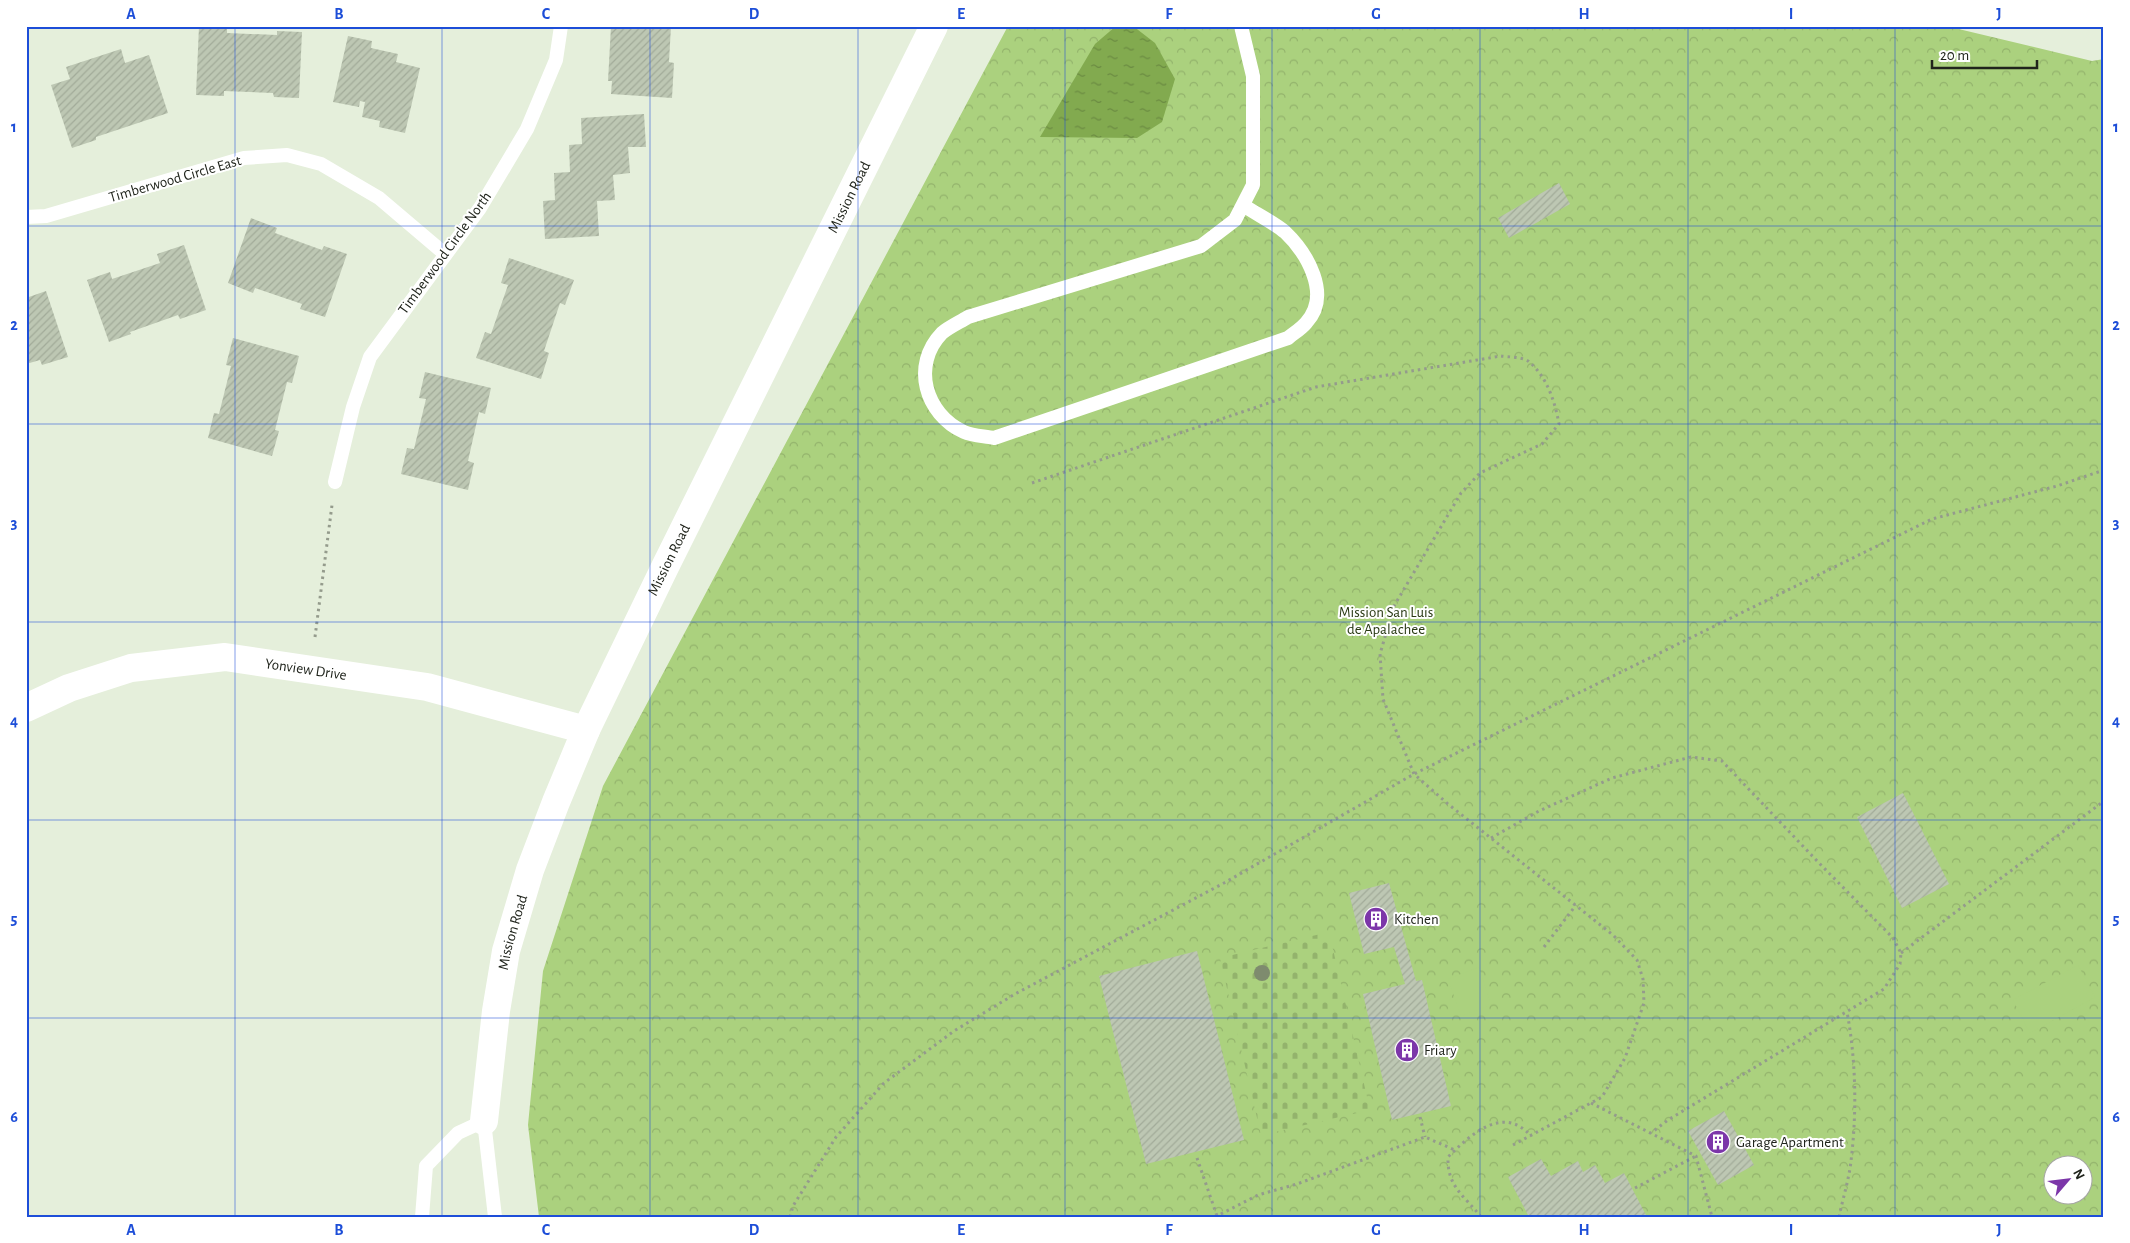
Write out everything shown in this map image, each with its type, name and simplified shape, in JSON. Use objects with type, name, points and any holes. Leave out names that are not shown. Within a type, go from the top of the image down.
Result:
[{"type":"street","name":"Mission Road","points":[[484,1121],[496,1011],[506,950],[530,870],[586,730],[934,26]]},
{"type":"street","name":"Yonview Drive","points":[[26,708],[69,688],[131,668],[225,658],[427,687],[586,730]]},
{"type":"lane","name":"Timberwood Circle North","points":[[335,482],[353,407],[370,357],[480,208],[527,129],[556,60],[561,26]]},
{"type":"lane","points":[[1241,26],[1253,76],[1253,185],[1235,220],[1201,246],[968,317],[943,333],[929,353],[925,371],[927,394],[942,416],[964,432],[994,438],[1288,338],[1307,323],[1315,305],[1316,284],[1308,259],[1284,232],[1243,205]]},
{"type":"lane","name":"Timberwood Circle East","points":[[26,217],[46,216],[244,158],[287,155],[321,164],[378,198],[445,254]]},
{"type":"lane","points":[[422,1217],[426,1166],[458,1133],[484,1121],[495,1217]]},
{"type":"path","points":[[1032,483],[1316,388],[1501,356],[1527,360],[1542,377],[1555,404],[1559,424],[1542,444],[1480,473],[1461,493],[1394,606],[1380,654],[1383,699],[1414,774],[1613,935],[1637,960],[1643,979],[1644,1003],[1625,1058],[1602,1097],[1513,1145]]},
{"type":"path","points":[[790,1217],[793,1206],[836,1137],[884,1083],[954,1031],[1015,994],[1224,883],[1414,774],[1932,519],[2056,486],[2104,470]]},
{"type":"path","points":[[311,669],[335,482]]},
{"type":"path","points":[[1491,838],[1539,811],[1612,778],[1691,758],[1722,761],[1818,864],[1893,938],[1902,953],[1900,964],[1884,989],[1668,1120],[1651,1133]]},
{"type":"path","points":[[1902,953],[2104,801]]},
{"type":"path","points":[[1544,947],[1576,905]]},
{"type":"path","points":[[1839,1217],[1852,1162],[1854,1119],[1853,1043],[1847,1012]]},
{"type":"path","points":[[1591,1103],[1696,1156],[1712,1217]]},
{"type":"path","points":[[1420,1117],[1425,1137]]},
{"type":"path","points":[[1480,1217],[1461,1197],[1451,1180],[1448,1169],[1448,1157],[1485,1127],[1500,1122],[1518,1125],[1524,1128],[1531,1136]]},
{"type":"path","points":[[1197,1158],[1216,1216],[1258,1195],[1297,1184],[1425,1137],[1455,1150]]},
{"type":"path","points":[[1635,1188],[1696,1156]]},
{"type":"green space","name":"Mission San Luis de Apalachee","points":[[1008,26],[1946,26],[2092,61],[2104,59],[2104,1217],[539,1217],[528,1125],[543,971],[603,786]]},
{"type":"green space","points":[[1329,932],[1370,1110],[1261,1135],[1220,958]]},
{"type":"green space","points":[[2078,965],[2095,997],[2030,1033],[2013,1000]]},
{"type":"green space","points":[[1479,967],[1491,1005],[1461,1016],[1448,979]]},
{"type":"water","points":[[1116,26],[1133,26],[1155,43],[1175,79],[1162,122],[1137,138],[1040,137],[1095,44]]},
{"type":"building","points":[[199,26],[227,28],[227,33],[277,35],[277,31],[302,32],[299,98],[274,97],[273,93],[224,91],[224,96],[196,95]]},
{"type":"building","points":[[611,26],[671,26],[669,62],[674,63],[672,98],[611,94],[612,81],[608,81]]},
{"type":"building","points":[[348,36],[372,41],[371,48],[398,54],[396,62],[420,68],[405,133],[379,127],[380,121],[362,117],[365,102],[360,101],[359,107],[333,102]]},
{"type":"building","points":[[121,49],[125,63],[149,55],[168,113],[96,137],[96,140],[72,148],[51,85],[70,79],[66,67]]},
{"type":"building","points":[[644,114],[646,147],[628,147],[630,173],[613,175],[615,200],[597,201],[599,236],[545,239],[543,201],[555,200],[554,173],[570,172],[569,145],[582,144],[581,118]]},
{"type":"building","points":[[1559,183],[1570,204],[1509,238],[1498,218]]},
{"type":"building","points":[[251,218],[277,228],[275,233],[322,250],[324,246],[347,254],[325,317],[300,309],[302,304],[255,288],[253,293],[228,283]]},
{"type":"building","points":[[184,245],[206,310],[180,319],[178,315],[130,332],[131,334],[109,342],[87,280],[110,272],[112,279],[160,263],[157,254]]},
{"type":"building","points":[[509,258],[574,280],[565,305],[560,303],[544,351],[549,353],[541,379],[476,358],[485,332],[491,334],[508,285],[501,283]]},
{"type":"building","points":[[46,291],[68,357],[42,365],[40,360],[26,364],[26,298]]},
{"type":"building","points":[[233,338],[299,356],[292,383],[287,382],[275,430],[279,431],[272,456],[208,438],[214,413],[219,414],[231,366],[226,365]]},
{"type":"building","points":[[425,372],[491,388],[485,414],[479,412],[468,461],[474,463],[468,490],[401,474],[407,448],[414,449],[426,399],[419,398]]},
{"type":"building","points":[[1903,793],[1949,884],[1902,908],[1857,817]]},
{"type":"building","name":"Friary","points":[[1389,883],[1416,981],[1422,980],[1451,1106],[1392,1120],[1363,994],[1405,984],[1394,947],[1364,954],[1349,893]]},
{"type":"building","points":[[1197,951],[1244,1140],[1146,1164],[1099,976]]},
{"type":"building","name":"Garage Apartment","points":[[1724,1111],[1754,1165],[1718,1185],[1688,1131]]},
{"type":"building","points":[[1541,1159],[1551,1176],[1578,1161],[1583,1172],[1595,1165],[1605,1183],[1624,1173],[1647,1217],[1529,1217],[1508,1177]]},
{"type":"place","name":"Kitchen","points":[[1376,919]]},
{"type":"place","name":"Friary","points":[[1407,1050]]},
{"type":"place","name":"Garage Apartment","points":[[1718,1142]]}]
